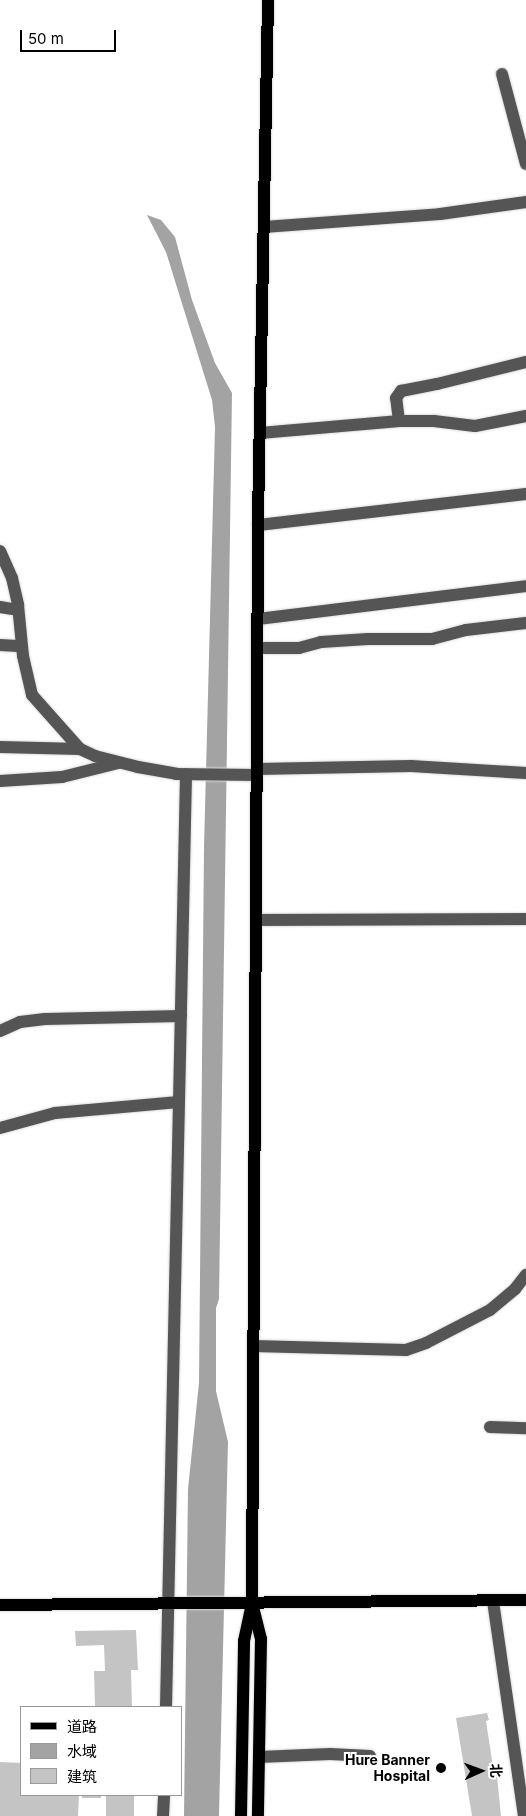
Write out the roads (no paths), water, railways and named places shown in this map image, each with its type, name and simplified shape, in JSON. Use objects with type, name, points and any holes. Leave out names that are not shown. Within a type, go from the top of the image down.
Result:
[{"type":"main road","points":[[241,1816],[244,1641],[252,1602],[258,525],[268,0]]},
{"type":"main road","points":[[0,1605],[526,1600]]},
{"type":"main road","points":[[252,1602],[261,1639],[258,1816]]},
{"type":"street","points":[[502,74],[526,164]]},
{"type":"street","points":[[264,227],[440,214],[526,202]]},
{"type":"street","points":[[399,421],[396,398],[401,391],[526,362]]},
{"type":"street","points":[[260,433],[399,421],[434,421],[475,426],[526,416]]},
{"type":"street","points":[[258,525],[526,494]]},
{"type":"street","points":[[0,551],[12,578],[22,646],[32,695],[80,749]]},
{"type":"street","points":[[258,619],[526,586]]},
{"type":"street","points":[[0,607],[18,610]]},
{"type":"street","points":[[258,648],[299,648],[322,642],[368,639],[432,639],[466,630],[526,623]]},
{"type":"street","points":[[0,645],[22,646]]},
{"type":"street","points":[[0,747],[80,749],[120,762],[186,774],[411,766],[526,773]]},
{"type":"street","points":[[0,781],[62,777],[120,762]]},
{"type":"street","points":[[166,1706],[186,774]]},
{"type":"street","points":[[256,920],[526,919]]},
{"type":"street","points":[[0,1031],[20,1022],[45,1019],[181,1016]]},
{"type":"street","points":[[0,1128],[55,1113],[179,1102]]},
{"type":"street","points":[[253,1346],[406,1350],[426,1343],[490,1310],[515,1289],[525,1277]]},
{"type":"street","points":[[490,1427],[526,1428]]},
{"type":"street","points":[[493,1601],[524,1816]]},
{"type":"street","points":[[259,1758],[330,1754],[370,1756]]},
{"type":"street","points":[[163,1816],[164,1796]]},
{"type":"water","points":[[147,215],[161,220],[175,237],[192,300],[215,363],[232,393],[219,1299],[216,1308],[216,1391],[228,1442],[219,1816],[184,1816],[188,1489],[199,1383],[204,847],[215,427],[212,400],[166,252]]},
{"type":"place","name":"Hure Banner Hospital","points":[[441,1768]]}]
